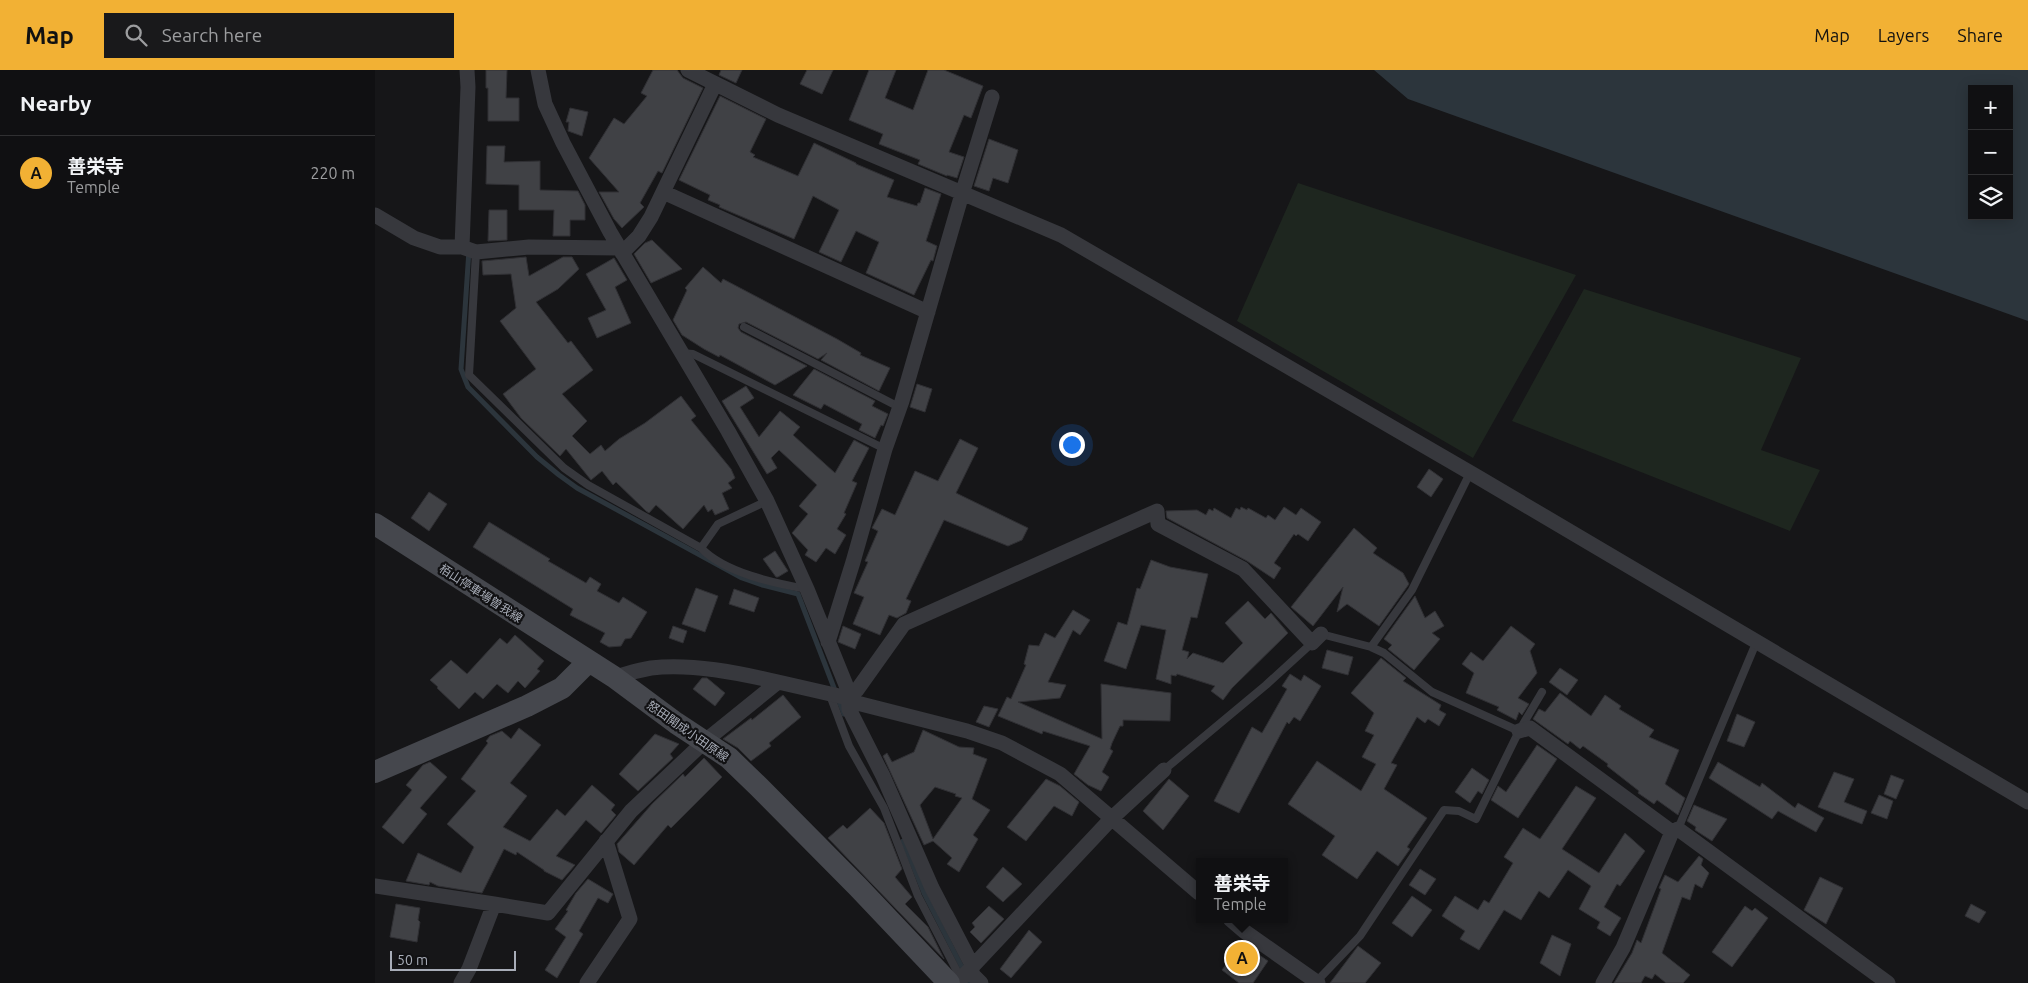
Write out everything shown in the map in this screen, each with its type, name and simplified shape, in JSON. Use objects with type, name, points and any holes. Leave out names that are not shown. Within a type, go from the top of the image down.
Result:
[{"type":"main road","name":"栢山停車場曽我線","points":[[375,524],[588,662]]},
{"type":"main road","name":"怒田開成小田原線","points":[[588,662],[614,677],[676,723],[729,758],[962,976]]},
{"type":"main road","points":[[375,772],[527,706],[562,688],[588,662]]},
{"type":"street","points":[[461,247],[468,87],[467,70]]},
{"type":"street","points":[[538,70],[545,104],[563,143],[620,250],[728,431],[767,501],[807,588],[827,642],[848,690],[849,709],[883,776],[932,888],[962,976]]},
{"type":"street","points":[[688,70],[778,115],[962,194],[1061,234],[2028,802]]},
{"type":"street","points":[[375,215],[414,238],[440,247],[461,247],[476,252],[529,246],[620,250],[639,236],[663,192],[715,84]]},
{"type":"street","points":[[827,642],[853,562],[885,449],[902,401],[992,98]]},
{"type":"street","points":[[663,192],[928,312]]},
{"type":"street","points":[[847,698],[857,690],[904,624],[1157,511],[1158,524],[1243,569],[1316,638]]},
{"type":"street","points":[[614,677],[653,668],[715,669],[847,698],[857,703],[967,731],[1002,743],[1061,774],[1196,890]]},
{"type":"street","points":[[375,886],[548,913],[631,812],[705,741],[778,682]]},
{"type":"street","points":[[1519,731],[1530,728],[1888,983]]},
{"type":"street","points":[[962,976],[1112,818],[1164,770]]},
{"type":"street","points":[[1603,983],[1623,948],[1675,831]]},
{"type":"street","points":[[587,983],[630,919],[606,841]]},
{"type":"street","points":[[461,983],[469,968],[493,904]]},
{"type":"street","points":[[1235,923],[1317,982]]},
{"type":"street","points":[[962,976],[972,974],[981,983]]},
{"type":"lane","points":[[476,252],[469,375],[564,468],[588,484],[701,548],[709,556],[749,575],[768,582],[807,588]]},
{"type":"lane","points":[[744,327],[899,407]]},
{"type":"lane","points":[[681,353],[693,354],[885,449]]},
{"type":"lane","points":[[1371,647],[1412,590],[1470,473]]},
{"type":"lane","points":[[701,548],[717,524],[767,501]]},
{"type":"lane","points":[[1164,770],[1267,684],[1316,638],[1371,647],[1384,653],[1432,692],[1519,731]]},
{"type":"lane","points":[[1675,831],[1756,643]]},
{"type":"lane","points":[[1317,982],[1360,936],[1444,810],[1459,812],[1476,819],[1519,731],[1542,692]]},
{"type":"lane","points":[[831,695],[849,746],[884,808],[918,896],[962,976]]},
{"type":"shaded area","points":[[1374,70],[2028,70],[2028,321],[1408,99]]},
{"type":"shaded area","points":[[1298,183],[1576,275],[1473,458],[1237,321]]},
{"type":"shaded area","points":[[1584,289],[1801,358],[1761,450],[1820,470],[1790,531],[1512,421]]},
{"type":"building","points":[[486,70],[507,70],[506,98],[519,98],[519,121],[488,121]]},
{"type":"building","points":[[653,70],[677,70],[683,78],[703,88],[662,173],[658,171],[640,203],[644,207],[622,228],[614,219],[599,192],[619,192],[589,158],[614,118],[624,124],[647,96],[641,93]]},
{"type":"building","points":[[721,70],[742,70],[736,83],[719,75]]},
{"type":"building","points":[[807,70],[833,70],[822,94],[800,84]]},
{"type":"building","points":[[869,70],[896,70],[885,98],[913,110],[928,70],[944,70],[983,86],[971,118],[964,115],[949,152],[964,157],[957,178],[918,164],[920,160],[879,144],[883,134],[849,120]]},
{"type":"building","points":[[720,96],[766,119],[750,152],[755,155],[753,157],[798,176],[814,143],[894,180],[887,197],[917,206],[920,203],[925,188],[941,194],[926,241],[937,246],[933,261],[931,260],[914,295],[866,273],[879,242],[856,231],[841,262],[819,252],[839,210],[813,196],[794,239],[719,207],[720,205],[708,200],[710,195],[679,180]]},
{"type":"building","points":[[570,108],[588,112],[582,136],[568,131],[569,122],[566,122]]},
{"type":"building","points":[[989,139],[1018,150],[1008,183],[993,178],[989,191],[974,186]]},
{"type":"building","points":[[487,146],[505,146],[504,162],[540,161],[540,190],[578,191],[585,205],[585,220],[570,220],[570,236],[553,236],[554,210],[519,210],[519,185],[486,184]]},
{"type":"building","points":[[489,210],[507,210],[507,240],[488,241]]},
{"type":"building","points":[[652,240],[682,269],[651,283],[634,254],[645,243]]},
{"type":"building","points":[[526,257],[529,276],[563,257],[572,257],[579,269],[558,289],[536,302],[568,343],[571,341],[593,370],[562,394],[587,421],[572,436],[590,454],[601,445],[605,451],[619,439],[645,423],[681,396],[696,416],[691,420],[731,469],[735,478],[728,483],[732,488],[722,493],[729,509],[715,515],[712,509],[708,512],[704,505],[683,529],[656,505],[649,513],[646,511],[616,482],[613,485],[602,471],[591,480],[566,449],[560,456],[521,418],[503,394],[536,369],[500,321],[516,308],[511,274],[483,275],[482,261]]},
{"type":"building","points":[[614,258],[627,280],[615,287],[631,323],[597,338],[588,318],[606,310],[586,274]]},
{"type":"building","points":[[703,267],[721,283],[723,279],[837,339],[861,353],[860,355],[890,368],[879,391],[821,360],[827,353],[818,359],[746,322],[739,324],[738,328],[741,332],[807,366],[775,385],[720,355],[719,357],[704,349],[682,335],[673,320],[687,290],[685,288]]},
{"type":"building","points":[[814,369],[875,401],[872,406],[888,414],[875,438],[859,430],[862,424],[824,404],[821,409],[793,395]]},
{"type":"building","points":[[917,384],[932,389],[925,412],[910,407]]},
{"type":"building","points":[[746,386],[754,398],[740,407],[759,437],[780,411],[800,427],[793,435],[835,473],[854,440],[869,448],[852,481],[857,483],[844,513],[846,514],[837,529],[846,535],[835,554],[826,548],[816,562],[805,555],[808,550],[792,533],[808,514],[799,506],[817,485],[779,450],[771,458],[777,468],[767,474],[722,401]]},
{"type":"building","points":[[960,439],[978,448],[956,493],[1028,528],[1022,540],[1008,546],[944,520],[906,599],[911,601],[906,613],[897,618],[889,615],[880,635],[853,624],[864,597],[854,593],[868,562],[865,561],[878,531],[872,528],[882,509],[895,515],[915,471],[938,481]]},
{"type":"building","points":[[1429,469],[1443,479],[1431,497],[1417,487]]},
{"type":"building","points":[[429,492],[447,504],[429,531],[411,518]]},
{"type":"building","points":[[1241,507],[1247,510],[1248,508],[1266,518],[1268,515],[1275,520],[1284,507],[1296,515],[1301,508],[1321,522],[1308,541],[1298,534],[1296,536],[1294,534],[1274,563],[1281,568],[1274,579],[1247,561],[1167,518],[1166,511],[1197,510],[1206,515],[1209,509],[1213,511],[1214,508],[1231,518],[1236,508],[1240,510]]},
{"type":"building","points":[[489,522],[550,559],[548,561],[586,583],[590,577],[601,584],[597,591],[619,603],[623,597],[647,612],[631,638],[625,639],[621,646],[609,647],[600,642],[605,633],[570,615],[573,609],[473,547]]},
{"type":"building","points":[[1354,528],[1377,548],[1373,553],[1403,573],[1409,584],[1379,626],[1347,604],[1337,612],[1343,587],[1313,626],[1291,607]]},
{"type":"building","points":[[775,551],[788,571],[778,577],[776,577],[763,559]]},
{"type":"building","points":[[1151,560],[1170,567],[1208,574],[1197,618],[1191,617],[1182,650],[1189,652],[1187,659],[1193,653],[1223,663],[1243,643],[1225,623],[1248,601],[1265,619],[1271,613],[1288,633],[1232,688],[1223,700],[1211,691],[1215,686],[1177,674],[1176,676],[1171,675],[1171,684],[1156,679],[1166,630],[1141,625],[1126,669],[1104,661],[1118,622],[1127,625],[1137,588],[1140,589]]},
{"type":"building","points":[[696,588],[718,596],[705,632],[682,624]]},
{"type":"building","points":[[734,589],[759,598],[754,612],[729,604]]},
{"type":"building","points":[[1415,596],[1425,618],[1435,611],[1444,626],[1432,633],[1440,639],[1414,670],[1388,649],[1392,645],[1384,639]]},
{"type":"building","points":[[1073,610],[1090,620],[1080,635],[1073,630],[1048,682],[1066,685],[1060,698],[1018,702],[1102,739],[1101,684],[1171,693],[1170,721],[1123,720],[1123,726],[1120,726],[1110,749],[1113,751],[1102,772],[1109,777],[1101,791],[1088,785],[1074,774],[1090,746],[1043,731],[1042,734],[998,716],[1007,697],[1011,699],[1026,665],[1024,664],[1029,645],[1039,646],[1045,633],[1055,638]]},
{"type":"building","points":[[673,626],[687,631],[683,643],[669,638]]},
{"type":"building","points":[[843,626],[861,634],[855,649],[838,642]]},
{"type":"building","points":[[1511,626],[1535,644],[1530,651],[1537,673],[1518,698],[1529,704],[1522,715],[1519,712],[1516,720],[1497,710],[1499,707],[1466,693],[1474,673],[1462,664],[1471,652],[1483,661]]},
{"type":"building","points":[[515,635],[544,661],[537,669],[540,671],[525,688],[518,681],[508,693],[497,684],[483,699],[475,692],[459,709],[430,680],[451,660],[467,674],[500,638],[507,644]]},
{"type":"building","points":[[1327,650],[1353,657],[1348,675],[1322,668]]},
{"type":"building","points":[[1381,658],[1406,678],[1403,681],[1441,705],[1439,710],[1446,714],[1439,726],[1428,719],[1425,723],[1417,717],[1391,763],[1397,765],[1384,789],[1427,818],[1407,847],[1410,849],[1398,866],[1377,851],[1357,879],[1322,855],[1335,836],[1288,804],[1317,761],[1361,791],[1376,764],[1362,757],[1374,735],[1365,731],[1374,713],[1351,693]]},
{"type":"building","points":[[1560,668],[1578,680],[1567,695],[1549,682]]},
{"type":"building","points":[[1290,674],[1301,681],[1304,675],[1321,686],[1300,721],[1294,717],[1289,724],[1287,722],[1239,813],[1214,801],[1252,727],[1262,733],[1287,689],[1282,686]]},
{"type":"building","points":[[702,678],[707,678],[725,693],[715,706],[693,689]]},
{"type":"building","points":[[1560,693],[1591,716],[1605,695],[1621,706],[1619,709],[1654,730],[1649,737],[1679,750],[1665,784],[1685,798],[1678,815],[1657,800],[1654,804],[1638,793],[1639,791],[1607,766],[1608,764],[1583,746],[1580,749],[1570,741],[1568,744],[1533,719],[1539,709],[1545,712]]},
{"type":"building","points":[[783,695],[801,717],[769,743],[771,746],[751,761],[738,748],[723,739],[751,718],[752,720]]},
{"type":"building","points":[[984,706],[998,709],[989,727],[976,722]]},
{"type":"building","points":[[1737,714],[1755,722],[1744,747],[1727,741]]},
{"type":"building","points":[[519,728],[541,745],[510,783],[527,796],[503,827],[530,841],[557,809],[565,816],[592,785],[615,805],[611,810],[616,815],[601,833],[586,820],[556,856],[575,865],[562,880],[544,871],[517,852],[516,855],[504,849],[482,893],[438,886],[430,882],[429,885],[406,881],[418,853],[461,873],[474,847],[447,824],[476,791],[461,779],[488,743],[486,741],[490,736],[502,731],[511,739]]},
{"type":"building","points":[[923,730],[959,747],[974,748],[973,754],[987,759],[972,799],[990,810],[973,835],[978,839],[959,872],[947,864],[952,858],[933,841],[924,845],[883,756],[887,753],[892,762],[914,752]],"holes":[[[935,787],[956,794],[955,796],[962,798],[933,839],[920,805]]]},
{"type":"building","points":[[655,734],[679,744],[670,754],[673,758],[638,791],[619,774]]},
{"type":"building","points":[[1537,745],[1557,759],[1518,818],[1491,800],[1498,786],[1506,792]]},
{"type":"building","points":[[704,758],[722,777],[671,828],[668,825],[634,865],[619,852],[617,844],[652,804],[683,774],[685,777]]},
{"type":"building","points":[[430,762],[447,777],[420,808],[427,814],[403,844],[382,827],[412,790],[406,785],[423,765]]},
{"type":"building","points":[[1718,762],[1760,787],[1762,783],[1795,808],[1798,803],[1824,818],[1816,832],[1778,811],[1772,819],[1709,778]]},
{"type":"building","points":[[1472,768],[1489,780],[1482,794],[1478,791],[1470,803],[1455,792]]},
{"type":"building","points":[[1834,772],[1854,779],[1844,802],[1867,811],[1862,824],[1818,807]]},
{"type":"building","points":[[1891,775],[1904,780],[1896,799],[1884,794]]},
{"type":"building","points":[[1046,779],[1060,786],[1079,802],[1072,816],[1054,806],[1026,841],[1007,827]]},
{"type":"building","points":[[1169,779],[1189,796],[1163,830],[1143,811]]},
{"type":"building","points":[[1576,786],[1596,798],[1562,849],[1599,873],[1625,833],[1645,851],[1620,886],[1617,884],[1604,907],[1621,918],[1610,936],[1597,928],[1600,922],[1579,909],[1591,886],[1568,870],[1549,898],[1539,891],[1521,920],[1504,910],[1479,950],[1460,939],[1465,931],[1442,916],[1455,896],[1478,910],[1484,900],[1489,903],[1513,863],[1504,857],[1523,828],[1540,839]]},
{"type":"building","points":[[1879,795],[1893,801],[1887,819],[1871,813]]},
{"type":"building","points":[[1694,805],[1727,819],[1712,841],[1695,830],[1696,827],[1687,821]]},
{"type":"building","points":[[870,808],[884,823],[902,869],[895,877],[912,897],[905,904],[928,927],[944,959],[828,838],[843,825],[847,829]]},
{"type":"building","points":[[1699,856],[1703,859],[1701,865],[1709,873],[1702,888],[1695,884],[1690,900],[1682,897],[1662,953],[1690,975],[1683,983],[1666,983],[1655,974],[1652,979],[1645,976],[1641,983],[1614,983],[1632,953],[1637,940],[1641,943],[1665,875],[1678,882]]},
{"type":"building","points":[[1003,867],[1022,884],[1003,902],[986,887]]},
{"type":"building","points":[[1420,869],[1436,879],[1425,895],[1409,885]]},
{"type":"building","points":[[1820,877],[1843,888],[1826,924],[1804,910]]},
{"type":"building","points":[[588,879],[613,894],[608,903],[598,898],[579,931],[583,934],[557,978],[545,970],[566,937],[555,929],[568,911],[566,910],[576,893]]},
{"type":"building","points":[[1412,896],[1432,910],[1412,937],[1392,923]]},
{"type":"building","points":[[396,904],[420,908],[417,942],[390,937]]},
{"type":"building","points":[[1971,904],[1986,912],[1979,923],[1965,916]]},
{"type":"building","points":[[989,906],[1004,919],[981,943],[970,932],[975,927],[972,923]]},
{"type":"building","points":[[1745,906],[1752,911],[1755,908],[1768,918],[1732,967],[1712,952]]},
{"type":"building","points":[[1029,930],[1042,942],[1011,978],[1000,969]]},
{"type":"building","points":[[1552,935],[1571,944],[1560,976],[1540,963]]},
{"type":"building","points":[[1242,943],[1268,961],[1253,983],[1239,983],[1222,970]]},
{"type":"building","points":[[1358,946],[1381,963],[1365,983],[1330,983]]},
{"type":"waterway","points":[[469,250],[461,369],[468,387],[537,457],[577,488],[742,578],[798,594],[844,714]]},
{"type":"waterway","points":[[903,841],[924,893],[970,983]]},
{"type":"place","name":"善栄寺","points":[[1242,958]]}]
